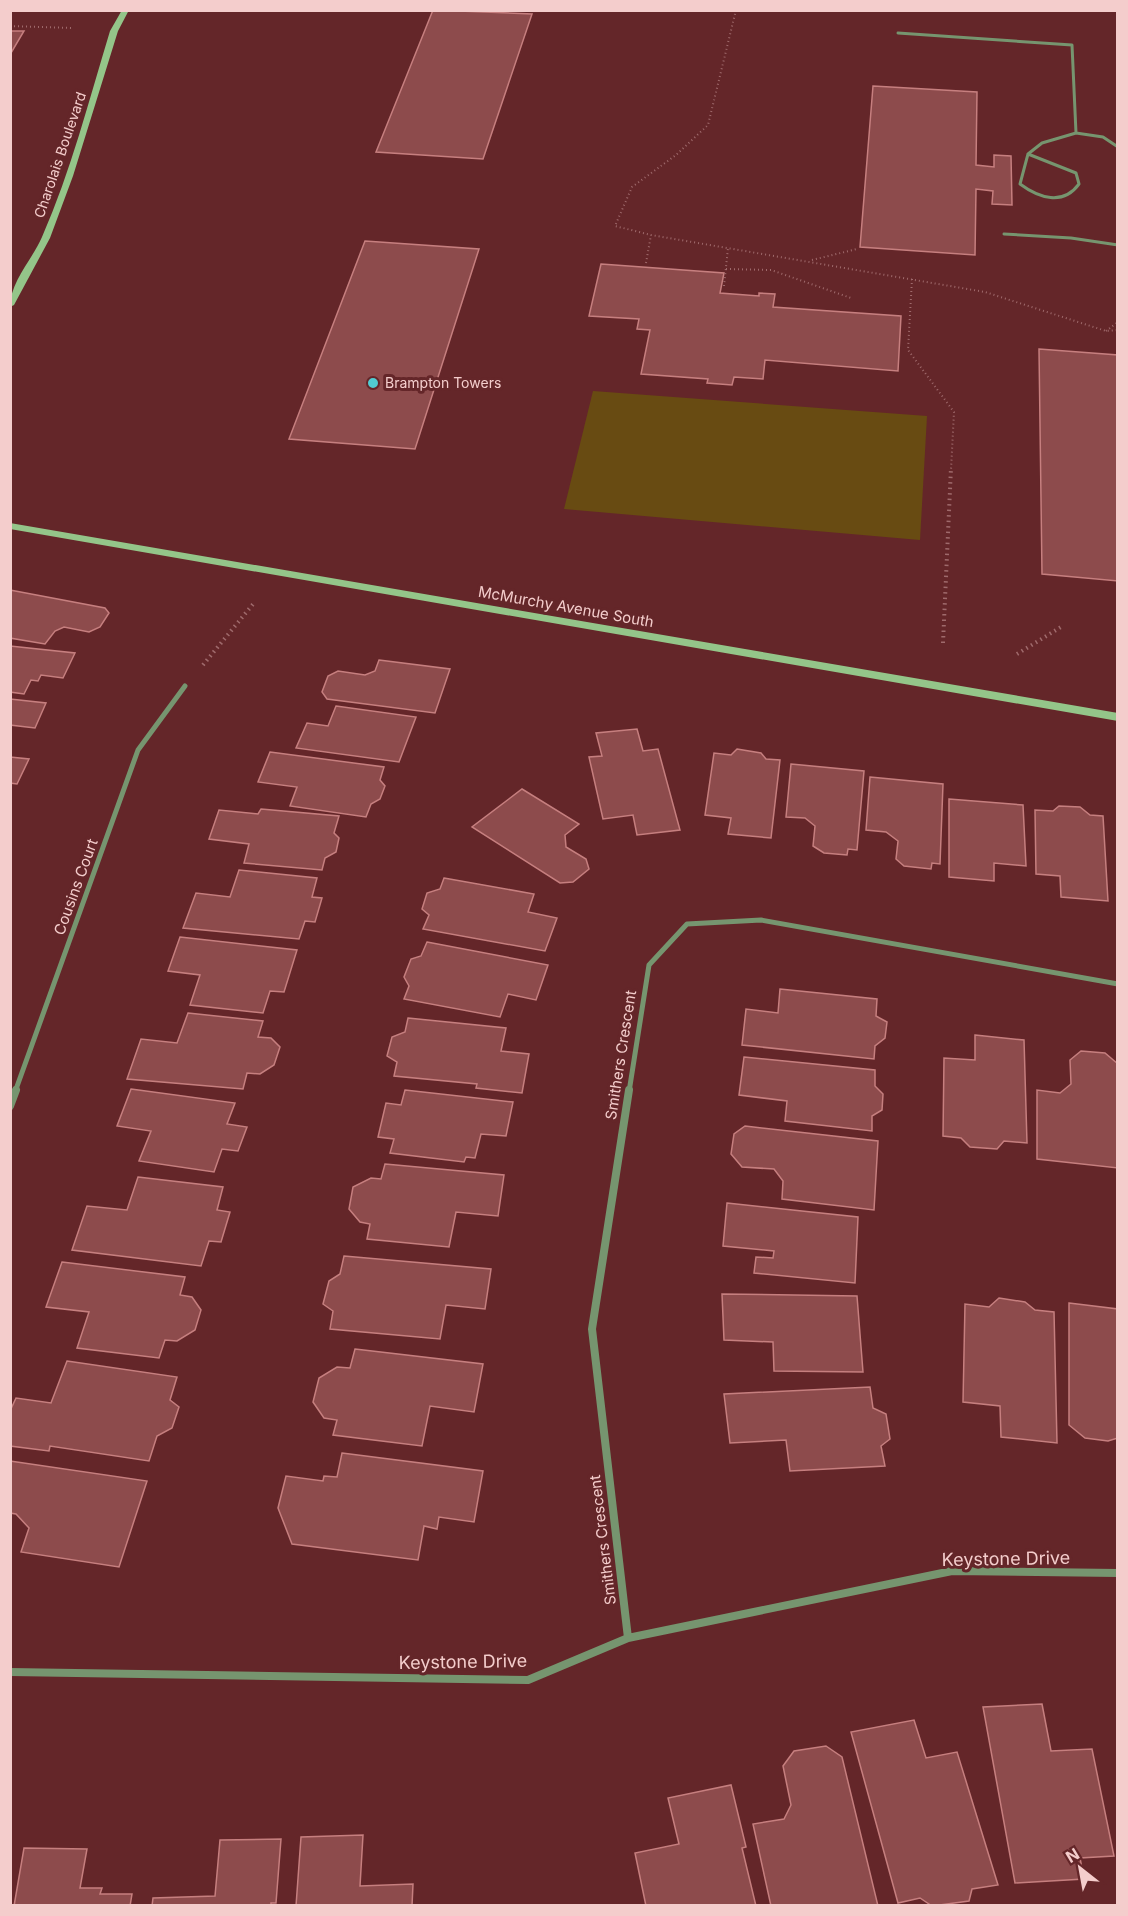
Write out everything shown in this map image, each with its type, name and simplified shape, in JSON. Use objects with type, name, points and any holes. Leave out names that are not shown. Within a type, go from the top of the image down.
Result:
[{"type":"street","name":"Charolais Boulevard","points":[[10,305],[46,238],[69,176],[114,31],[126,10]]},
{"type":"street","name":"McMurchy Avenue South","points":[[10,526],[1118,717]]},
{"type":"street","name":"Cousins Court","points":[[10,1106],[138,750],[185,686]]},
{"type":"street","name":"Smithers Crescent","points":[[628,1638],[592,1329],[649,965],[687,924],[761,920],[1118,984]]},
{"type":"street","name":"Keystone Drive","points":[[10,1672],[528,1680],[628,1638],[952,1571],[1118,1573]]},
{"type":"lane","points":[[898,33],[1072,45],[1076,133]]},
{"type":"lane","points":[[1028,154],[1076,173],[1079,184],[1075,192],[1056,200],[1030,193],[1020,184],[1028,154],[1042,144],[1076,133],[1103,137],[1118,147]]},
{"type":"lane","points":[[1004,234],[1071,238],[1118,245]]},
{"type":"path","points":[[736,10],[708,125],[676,155],[632,187],[615,226],[651,235],[985,292],[1106,331],[1118,330]]},
{"type":"path","points":[[10,26],[73,28]]},
{"type":"path","points":[[646,263],[651,235]]},
{"type":"path","points":[[724,286],[728,248]]},
{"type":"path","points":[[808,261],[857,249]]},
{"type":"path","points":[[726,269],[771,270],[851,298]]},
{"type":"path","points":[[912,279],[908,350],[954,411],[943,643]]},
{"type":"path","points":[[1106,331],[1118,322]]},
{"type":"path","points":[[185,686],[254,603]]},
{"type":"path","points":[[1017,654],[1061,627]]},
{"type":"shaded area","points":[[593,391],[927,416],[920,540],[564,509]]},
{"type":"building","points":[[433,10],[532,14],[483,159],[376,152]]},
{"type":"building","points":[[10,31],[24,31],[11,53],[10,53]]},
{"type":"building","points":[[873,86],[977,92],[976,165],[994,167],[994,155],[1011,156],[1012,205],[992,204],[993,191],[976,189],[975,255],[860,247]]},
{"type":"building","name":"Brampton Towers","points":[[365,241],[479,249],[415,449],[289,439]]},
{"type":"building","points":[[601,264],[724,273],[720,293],[759,296],[759,293],[775,294],[773,307],[901,316],[898,371],[765,360],[763,379],[734,377],[732,385],[707,383],[708,379],[641,374],[650,330],[637,329],[639,319],[589,316]]},
{"type":"building","points":[[1039,349],[1118,355],[1118,581],[1042,574]]},
{"type":"building","points":[[10,590],[105,608],[109,613],[100,627],[89,632],[64,627],[55,631],[45,644],[10,638]]},
{"type":"building","points":[[10,646],[75,653],[63,678],[41,675],[38,681],[31,680],[24,694],[10,692]]},
{"type":"building","points":[[379,660],[450,669],[435,713],[327,699],[322,692],[328,676],[338,671],[365,675],[375,671]]},
{"type":"building","points":[[10,699],[46,703],[35,728],[10,725]]},
{"type":"building","points":[[336,706],[416,717],[399,762],[296,748],[307,723],[328,726]]},
{"type":"building","points":[[637,729],[643,751],[658,749],[680,830],[637,835],[633,815],[603,819],[589,757],[602,756],[596,733]]},
{"type":"building","points":[[737,749],[761,753],[766,759],[780,760],[771,838],[728,834],[731,818],[705,815],[714,753],[731,755]]},
{"type":"building","points":[[270,752],[384,767],[380,780],[385,786],[380,799],[371,804],[366,817],[290,806],[297,787],[258,782]]},
{"type":"building","points":[[10,757],[29,759],[17,784],[10,783]]},
{"type":"building","points":[[791,764],[864,771],[857,850],[848,849],[847,855],[824,853],[813,846],[815,826],[805,818],[786,817]]},
{"type":"building","points":[[870,777],[943,784],[940,864],[932,863],[931,869],[904,866],[896,859],[898,841],[886,832],[866,830]]},
{"type":"building","points":[[522,789],[579,824],[565,835],[566,847],[586,859],[589,869],[573,882],[560,883],[472,827]]},
{"type":"building","points":[[949,799],[1023,805],[1026,866],[994,863],[994,881],[949,877]]},
{"type":"building","points":[[1059,806],[1080,807],[1090,815],[1103,816],[1108,901],[1061,897],[1060,876],[1036,874],[1035,810],[1053,811]]},
{"type":"building","points":[[261,809],[339,816],[334,833],[339,838],[336,852],[325,858],[322,870],[244,863],[249,844],[209,839],[219,810],[258,814]]},
{"type":"building","points":[[239,870],[317,878],[312,897],[322,898],[315,922],[305,921],[299,939],[183,928],[196,893],[230,897]]},
{"type":"building","points":[[444,878],[534,894],[528,912],[557,918],[545,951],[423,929],[429,915],[422,909],[427,893],[440,889]]},
{"type":"building","points":[[180,937],[297,950],[284,992],[270,991],[263,1013],[190,1005],[200,975],[168,971]]},
{"type":"building","points":[[427,942],[548,965],[536,1000],[508,994],[500,1017],[404,999],[409,986],[404,977],[411,959],[421,956]]},
{"type":"building","points":[[780,989],[877,999],[876,1016],[887,1022],[885,1038],[875,1046],[874,1059],[742,1045],[746,1009],[778,1013]]},
{"type":"building","points":[[188,1013],[263,1021],[258,1037],[271,1038],[280,1047],[274,1065],[260,1074],[247,1073],[243,1089],[127,1079],[141,1039],[177,1043]]},
{"type":"building","points":[[408,1018],[506,1028],[501,1051],[529,1054],[522,1093],[476,1088],[477,1084],[394,1076],[397,1062],[387,1056],[392,1037],[405,1032]]},
{"type":"building","points":[[975,1035],[1024,1040],[1027,1143],[1004,1141],[997,1149],[970,1147],[961,1138],[943,1136],[944,1058],[975,1060]]},
{"type":"building","points":[[1081,1051],[1105,1053],[1118,1064],[1118,1168],[1037,1159],[1037,1090],[1060,1093],[1071,1084],[1070,1060]]},
{"type":"building","points":[[744,1057],[875,1070],[875,1086],[883,1094],[882,1110],[872,1116],[872,1131],[785,1121],[787,1101],[739,1095]]},
{"type":"building","points":[[131,1089],[235,1103],[227,1124],[247,1127],[238,1151],[222,1149],[214,1172],[139,1161],[151,1131],[117,1126]]},
{"type":"building","points":[[405,1090],[513,1102],[506,1136],[481,1134],[475,1158],[466,1157],[464,1162],[390,1153],[394,1139],[378,1137],[386,1103],[401,1105]]},
{"type":"building","points":[[745,1126],[878,1141],[874,1210],[782,1199],[783,1181],[774,1169],[742,1167],[731,1154],[734,1134]]},
{"type":"building","points":[[385,1164],[504,1175],[498,1216],[456,1212],[449,1247],[367,1239],[370,1224],[360,1222],[349,1209],[353,1187],[371,1178],[381,1179]]},
{"type":"building","points":[[138,1177],[223,1187],[217,1210],[230,1212],[221,1242],[209,1241],[201,1266],[72,1250],[87,1206],[127,1210]]},
{"type":"building","points":[[727,1203],[858,1217],[855,1283],[754,1273],[756,1257],[773,1258],[774,1251],[723,1246]]},
{"type":"building","points":[[344,1256],[491,1269],[485,1309],[446,1305],[440,1339],[330,1329],[333,1311],[323,1304],[329,1281],[340,1274]]},
{"type":"building","points":[[62,1262],[185,1277],[180,1295],[192,1297],[201,1310],[195,1330],[177,1341],[165,1340],[159,1358],[77,1348],[89,1312],[46,1307]]},
{"type":"building","points":[[722,1294],[857,1296],[863,1372],[774,1371],[773,1342],[724,1340]]},
{"type":"building","points":[[999,1298],[1025,1302],[1035,1310],[1054,1312],[1057,1443],[1001,1437],[1000,1406],[963,1402],[965,1304],[989,1307]]},
{"type":"building","points":[[1069,1303],[1118,1309],[1118,1438],[1108,1441],[1085,1438],[1069,1425]]},
{"type":"building","points":[[355,1349],[483,1364],[474,1412],[430,1406],[422,1446],[333,1435],[337,1420],[324,1418],[313,1402],[319,1378],[337,1367],[350,1368]]},
{"type":"building","points":[[67,1361],[177,1377],[170,1400],[179,1407],[172,1428],[157,1436],[149,1461],[50,1446],[49,1451],[10,1446],[10,1411],[16,1398],[51,1403]]},
{"type":"building","points":[[870,1387],[873,1408],[886,1414],[890,1439],[881,1446],[885,1466],[790,1471],[786,1440],[730,1443],[724,1394]]},
{"type":"building","points":[[342,1453],[483,1471],[474,1522],[439,1517],[437,1529],[424,1526],[418,1560],[292,1544],[278,1508],[286,1476],[323,1481],[324,1476],[337,1477]]},
{"type":"building","points":[[10,1461],[147,1481],[119,1567],[21,1552],[29,1528],[16,1514],[10,1513]]},
{"type":"building","points":[[1042,1704],[1051,1751],[1092,1749],[1114,1856],[1080,1858],[1084,1879],[1015,1883],[983,1707]]},
{"type":"building","points":[[914,1720],[926,1758],[957,1752],[998,1885],[972,1889],[969,1901],[932,1906],[920,1898],[898,1903],[851,1732]]},
{"type":"building","points":[[826,1746],[842,1757],[878,1906],[771,1906],[753,1824],[784,1819],[791,1805],[783,1766],[794,1751]]},
{"type":"building","points":[[731,1785],[746,1847],[742,1848],[756,1906],[646,1906],[635,1853],[679,1844],[668,1798]]},
{"type":"building","points":[[363,1835],[360,1886],[413,1884],[412,1906],[296,1906],[301,1837]]},
{"type":"building","points":[[281,1839],[276,1903],[271,1903],[271,1906],[152,1906],[153,1898],[215,1896],[220,1840]]},
{"type":"building","points":[[24,1848],[87,1849],[80,1888],[102,1888],[100,1894],[132,1894],[130,1906],[14,1906]]},
{"type":"place","name":"Brampton Towers","points":[[373,383]]}]
